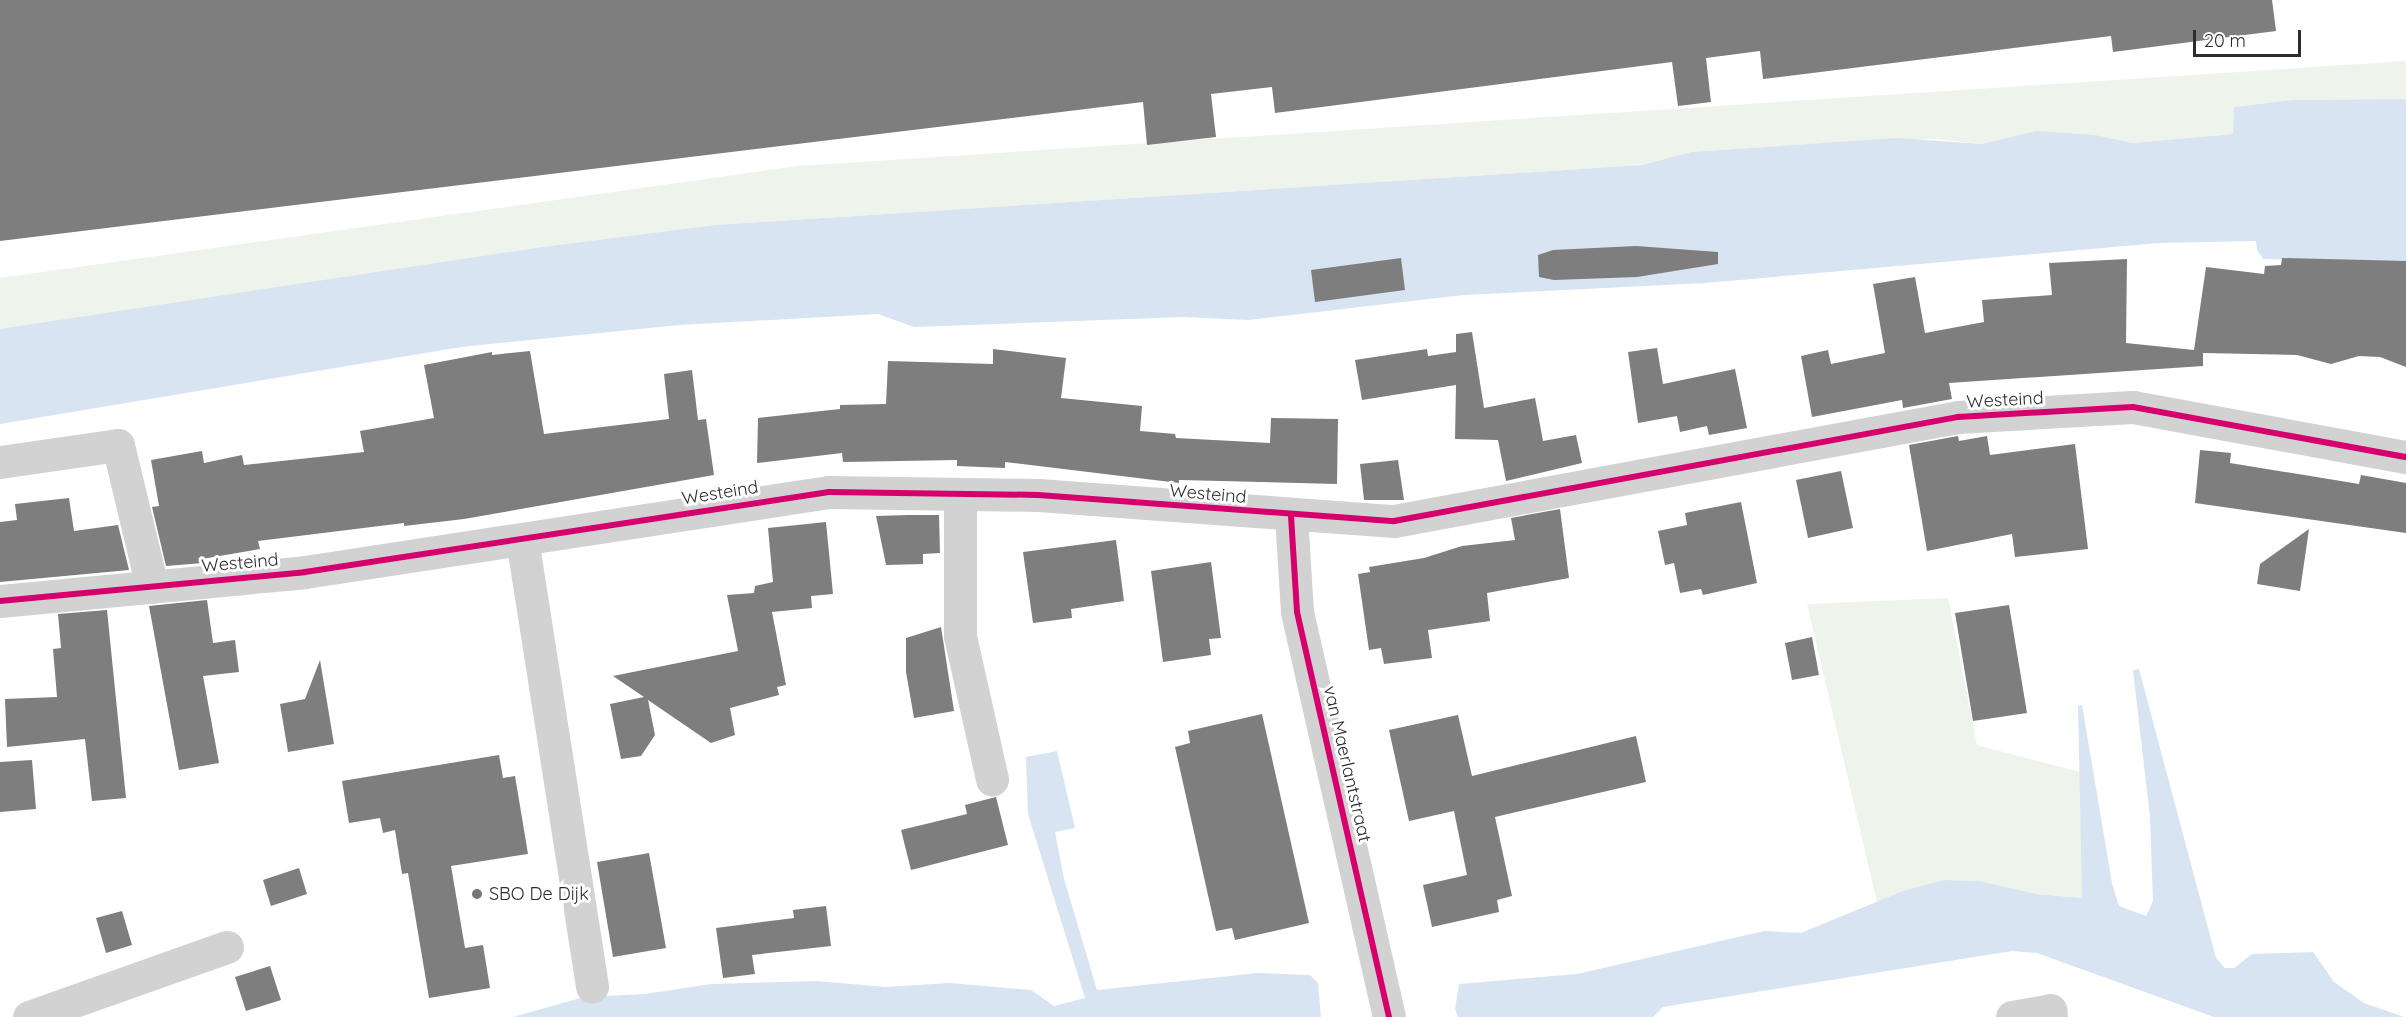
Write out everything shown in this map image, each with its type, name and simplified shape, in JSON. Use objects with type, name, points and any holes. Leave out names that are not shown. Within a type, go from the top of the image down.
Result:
[{"type":"street","name":"Westeind","points":[[0,601],[305,572],[829,492],[1038,495],[1291,516],[1394,521],[1958,417],[2121,408],[2406,457]]},
{"type":"street","points":[[0,462],[118,445],[152,587]]},
{"type":"street","points":[[960,494],[960,636],[992,779]]},
{"type":"street","name":"van Maerlantstraat","points":[[1291,516],[1298,612],[1389,1017]]},
{"type":"street","points":[[522,539],[592,987]]},
{"type":"street","points":[[28,1017],[226,947]]},
{"type":"street","points":[[2012,1017],[2050,1010],[2051,1017]]},
{"type":"shaded area","points":[[2406,61],[2406,99],[2292,100],[2234,107],[2233,134],[2132,143],[2036,131],[1981,144],[1934,139],[1810,144],[1691,152],[1642,165],[715,225],[542,247],[0,332],[0,278],[798,166]]},
{"type":"shaded area","points":[[2406,99],[2406,262],[2263,259],[2257,250],[2256,241],[2158,243],[1705,283],[1463,295],[1248,320],[1183,317],[914,327],[878,314],[679,325],[461,347],[0,424],[0,329],[542,247],[715,225],[1642,165],[1691,152],[1897,138],[1981,144],[2036,131],[2095,135],[2132,143],[2233,134],[2234,107],[2292,100]]},
{"type":"shaded area","points":[[1948,598],[1977,745],[2080,772],[2082,898],[2036,894],[1980,881],[1944,880],[1877,902],[1807,604]]},
{"type":"shaded area","points":[[2139,669],[2216,958],[2225,968],[2234,968],[2252,954],[2313,952],[2334,982],[2364,1003],[2404,1017],[2214,1017],[2037,953],[2012,951],[1663,1007],[1653,1017],[1458,1017],[1455,1009],[1459,984],[1577,974],[1764,931],[1801,933],[1903,891],[1944,880],[1980,881],[2036,894],[2082,898],[2078,706],[2082,705],[2112,883],[2119,906],[2146,916],[2153,901],[2150,817],[2133,670]]},
{"type":"shaded area","points":[[1057,751],[1075,828],[1055,832],[1064,879],[1097,990],[1258,973],[1310,975],[1318,983],[1321,1017],[513,1017],[584,997],[645,994],[711,984],[817,981],[885,987],[950,983],[1031,990],[1054,1006],[1085,998],[1028,814],[1026,757]]},
{"type":"building","points":[[0,0],[2272,0],[2276,31],[2113,52],[2111,36],[1763,79],[1760,51],[1706,58],[1711,102],[1678,106],[1672,62],[1275,113],[1272,87],[1211,94],[1216,137],[1147,145],[1143,102],[0,241]]},
{"type":"building","points":[[1636,246],[1718,252],[1718,264],[1637,277],[1554,280],[1539,277],[1538,255],[1553,250]]},
{"type":"building","points":[[1401,258],[1405,290],[1315,302],[1311,270]]},
{"type":"building","points":[[2282,258],[2406,261],[2406,367],[2380,357],[2359,356],[2331,364],[2297,355],[2203,353],[2203,366],[1949,383],[1952,399],[1903,408],[1902,400],[1812,417],[1801,356],[1828,350],[1831,364],[1885,353],[1873,284],[1915,277],[1925,333],[1984,322],[1982,300],[2052,295],[2049,263],[2127,259],[2126,343],[2194,350],[2206,267],[2264,274],[2265,266],[2281,265]]},
{"type":"building","points":[[1472,332],[1484,408],[1535,398],[1543,441],[1576,435],[1582,463],[1506,481],[1498,440],[1455,439],[1456,385],[1362,400],[1355,360],[1427,349],[1428,356],[1456,352],[1456,334]]},
{"type":"building","points":[[1657,348],[1663,384],[1735,369],[1747,428],[1709,435],[1707,426],[1680,432],[1677,416],[1638,423],[1628,352]]},
{"type":"building","points":[[993,349],[1066,358],[1061,398],[1142,406],[1140,431],[1175,434],[1176,438],[1270,443],[1271,418],[1338,419],[1337,484],[1179,480],[1179,483],[1005,462],[1005,468],[957,466],[957,460],[843,462],[842,453],[757,463],[758,418],[840,409],[840,405],[886,404],[888,361],[993,364]]},
{"type":"building","points":[[530,351],[544,434],[669,419],[664,374],[692,370],[698,420],[706,419],[714,475],[464,519],[404,526],[404,523],[258,541],[260,549],[202,559],[203,563],[166,566],[152,507],[159,506],[151,460],[202,451],[204,463],[242,455],[244,465],[364,452],[360,431],[434,418],[424,365],[492,352],[492,355]]},
{"type":"building","points":[[1958,436],[1959,441],[1987,436],[1990,455],[2075,444],[2088,549],[2015,557],[2012,534],[1927,551],[1909,445]]},
{"type":"building","points":[[2200,450],[2231,453],[2230,463],[2359,484],[2361,475],[2406,483],[2406,533],[2195,503]]},
{"type":"building","points":[[1398,460],[1404,500],[1364,500],[1360,464]]},
{"type":"building","points":[[1841,471],[1853,528],[1808,538],[1796,480]]},
{"type":"building","points":[[69,498],[74,531],[118,525],[129,570],[0,582],[0,522],[17,520],[15,504]]},
{"type":"building","points":[[1741,502],[1757,583],[1703,595],[1701,589],[1680,593],[1674,563],[1665,565],[1658,531],[1687,525],[1685,513]]},
{"type":"building","points":[[1560,509],[1569,578],[1487,593],[1490,621],[1428,630],[1432,658],[1384,664],[1381,648],[1369,650],[1358,574],[1370,572],[1369,567],[1424,558],[1462,546],[1515,540],[1511,518]]},
{"type":"building","points":[[939,515],[940,553],[923,554],[923,564],[886,565],[876,516]]},
{"type":"building","points":[[826,522],[833,594],[811,596],[812,608],[772,612],[786,685],[777,687],[779,695],[730,708],[735,735],[711,743],[648,700],[655,735],[641,756],[621,759],[610,704],[644,697],[613,676],[738,651],[727,595],[754,593],[755,586],[773,582],[768,528]]},
{"type":"building","points":[[2309,529],[2300,591],[2257,584],[2260,564]]},
{"type":"building","points":[[1116,540],[1124,601],[1071,609],[1072,618],[1033,623],[1023,552]]},
{"type":"building","points":[[1211,562],[1221,638],[1209,639],[1211,655],[1163,662],[1151,571]]},
{"type":"building","points":[[207,600],[213,643],[235,640],[239,672],[203,676],[219,763],[179,770],[149,606]]},
{"type":"building","points":[[2009,605],[2027,713],[1973,721],[1955,613]]},
{"type":"building","points":[[107,610],[126,798],[92,801],[85,739],[7,747],[5,699],[57,697],[53,649],[61,648],[58,614]]},
{"type":"building","points":[[941,627],[954,711],[914,718],[906,672],[906,638]]},
{"type":"building","points":[[1812,637],[1819,675],[1792,680],[1785,643]]},
{"type":"building","points":[[320,660],[334,744],[288,752],[280,704],[305,699]]},
{"type":"building","points":[[1262,714],[1309,923],[1235,940],[1232,928],[1216,931],[1175,747],[1190,743],[1188,731]]},
{"type":"building","points":[[1458,715],[1472,776],[1636,736],[1646,782],[1495,817],[1512,896],[1497,900],[1499,912],[1432,927],[1423,885],[1467,875],[1454,811],[1409,821],[1389,730]]},
{"type":"building","points":[[499,755],[503,778],[515,776],[528,854],[451,866],[465,948],[483,945],[490,988],[429,998],[408,873],[402,874],[395,830],[383,833],[380,818],[349,823],[342,781]]},
{"type":"building","points":[[32,760],[36,809],[0,812],[0,762]]},
{"type":"building","points":[[996,797],[1008,845],[911,870],[901,830],[967,814],[965,805]]},
{"type":"building","points":[[649,853],[666,948],[613,957],[597,862]]},
{"type":"building","points":[[299,868],[307,894],[271,906],[263,880]]},
{"type":"building","points":[[826,906],[831,946],[752,955],[755,974],[723,978],[716,928],[794,918],[793,910]]},
{"type":"building","points":[[122,911],[132,945],[106,953],[96,918]]},
{"type":"building","points":[[270,966],[281,1000],[246,1011],[235,977]]},
{"type":"cycle path","points":[[0,601],[305,572],[829,492],[1038,495],[1394,521],[1958,417],[2133,407],[2406,457]]},
{"type":"cycle path","points":[[1291,516],[1297,612],[1389,1017]]},
{"type":"place","name":"SBO De Dijk","points":[[477,894]]}]
